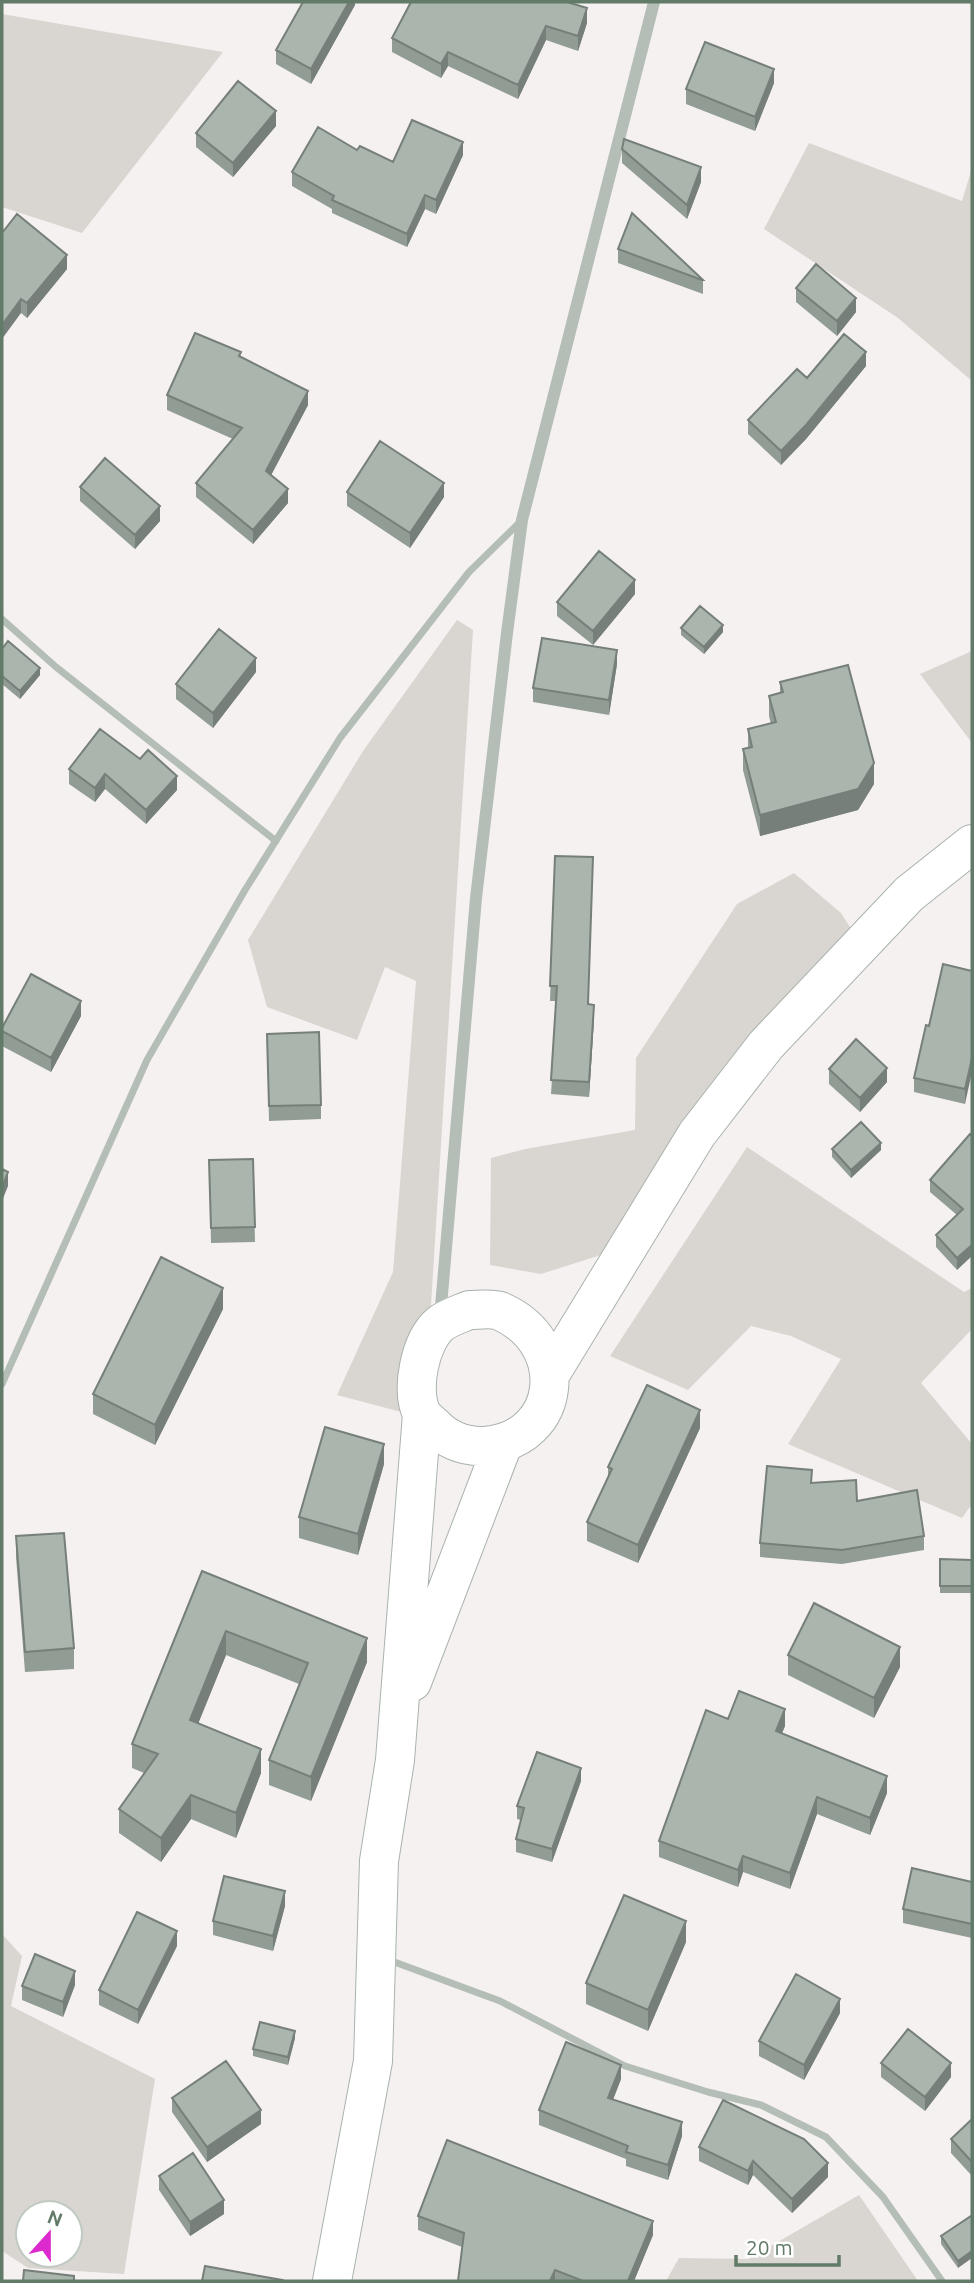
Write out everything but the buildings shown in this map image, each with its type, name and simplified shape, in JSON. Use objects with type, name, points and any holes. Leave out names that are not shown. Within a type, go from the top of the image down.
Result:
[{"type":"main road","points":[[422,1414],[443,1436],[472,1447],[503,1444],[529,1429],[546,1404],[551,1373],[697,1134],[766,1045],[909,894],[972,844]]},
{"type":"main road","points":[[332,2281],[373,2061],[379,1861],[395,1760],[422,1414],[416,1384],[422,1350],[440,1324],[469,1310],[498,1310],[520,1322],[541,1343],[551,1373]]},
{"type":"main road","points":[[396,1723],[503,1444]]},
{"type":"street","points":[[440,1324],[476,898],[506,634],[522,520],[654,2]]},
{"type":"street","points":[[2,1384],[147,1060],[245,890],[341,738],[470,572],[522,520]]},
{"type":"street","points":[[2,619],[56,667],[276,841]]},
{"type":"street","points":[[375,1955],[500,2001],[625,2066],[708,2092],[761,2105],[826,2137],[883,2197],[943,2281]]},
{"type":"shaded area","points":[[2,14],[223,52],[82,233],[2,207]]},
{"type":"shaded area","points":[[809,143],[962,201],[972,168],[972,381],[898,318],[764,229]]},
{"type":"shaded area","points":[[457,620],[473,630],[424,1418],[337,1395],[393,1272],[416,981],[385,967],[357,1040],[267,1007],[248,940],[363,751]]},
{"type":"shaded area","points":[[972,651],[972,743],[920,674]]},
{"type":"shaded area","points":[[794,873],[841,913],[852,930],[607,1253],[541,1274],[490,1265],[491,1158],[525,1149],[635,1130],[636,1058],[737,904]]},
{"type":"shaded area","points":[[747,1147],[964,1292],[972,1288],[972,1329],[921,1383],[972,1444],[972,1504],[962,1518],[788,1444],[841,1359],[791,1336],[751,1326],[688,1390],[610,1356]]},
{"type":"shaded area","points":[[2,1934],[22,1956],[11,2006],[155,2079],[124,2274],[44,2269],[84,2269],[84,2199],[14,2199],[14,2259],[2,2251]]},
{"type":"shaded area","points":[[859,2195],[918,2281],[666,2281],[679,2258],[748,2259]]}]
